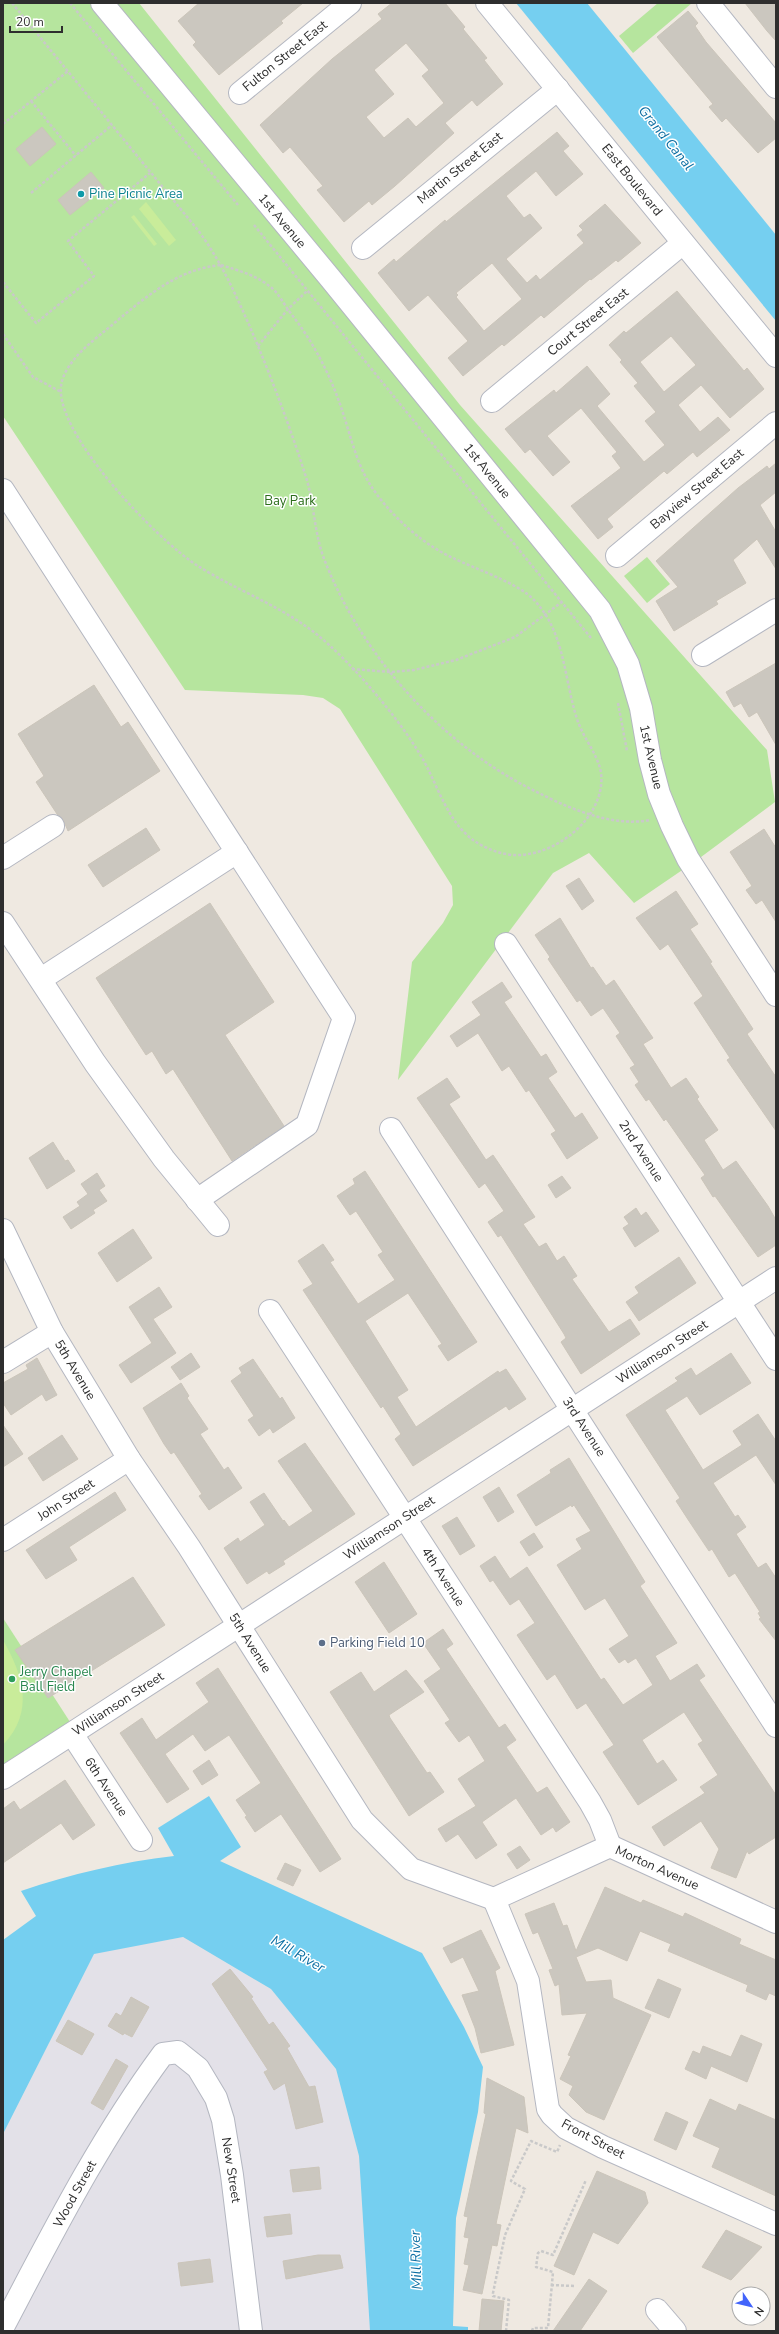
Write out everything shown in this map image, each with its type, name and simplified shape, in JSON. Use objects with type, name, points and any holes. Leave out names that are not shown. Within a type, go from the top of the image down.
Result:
[{"type":"street","name":"1st Avenue","points":[[102,3],[330,278],[600,610],[628,664],[641,708],[650,760],[656,821],[688,859],[776,994]]},
{"type":"street","name":"Fulton Street East","points":[[240,93],[350,3]]},
{"type":"street","name":"East Boulevard","points":[[487,3],[776,356]]},
{"type":"street","points":[[708,3],[776,87]]},
{"type":"street","name":"Martin Street East","points":[[363,248],[558,89]]},
{"type":"street","name":"Court Street East","points":[[492,401],[684,243]]},
{"type":"street","name":"Bayview Street East","points":[[618,556],[776,423]]},
{"type":"street","points":[[3,490],[344,1018],[307,1125],[197,1200]]},
{"type":"street","points":[[703,655],[776,610]]},
{"type":"street","points":[[3,858],[53,826]]},
{"type":"street","points":[[41,979],[237,852]]},
{"type":"street","points":[[3,923],[95,1063],[164,1158],[218,1225]]},
{"type":"street","name":"2nd Avenue","points":[[506,944],[776,1359]]},
{"type":"street","name":"3rd Avenue","points":[[391,1129],[776,1726]]},
{"type":"street","name":"5th Avenue","points":[[3,1230],[52,1332],[129,1459],[189,1547],[362,1820],[411,1868],[494,1899]]},
{"type":"street","name":"Williamson Street","points":[[3,1778],[776,1278]]},
{"type":"street","name":"4th Avenue","points":[[270,1311],[590,1802],[600,1820],[610,1846]]},
{"type":"street","points":[[3,1362],[52,1332]]},
{"type":"street","name":"John Street","points":[[3,1540],[129,1459]]},
{"type":"street","name":"6th Avenue","points":[[72,1734],[141,1840]]},
{"type":"street","name":"Morton Avenue","points":[[494,1899],[610,1846],[776,1922]]},
{"type":"street","name":"Front Street","points":[[494,1899],[528,1981],[548,2109],[552,2115],[566,2128],[603,2147],[776,2224]]},
{"type":"street","name":"New Street","points":[[155,2064],[162,2054],[178,2052],[198,2068],[216,2098],[223,2120],[232,2175],[251,2331]]},
{"type":"street","name":"Wood Street","points":[[3,2327],[96,2156],[137,2088],[155,2064]]},
{"type":"street","points":[[657,2310],[675,2331]]},
{"type":"path","points":[[12,3],[208,243],[221,265],[258,346],[307,479],[323,554],[342,597],[375,651],[391,672],[431,718],[471,751],[515,781],[550,799],[615,821],[656,821]]},
{"type":"path","points":[[70,3],[238,205]]},
{"type":"path","points":[[3,124],[68,71]]},
{"type":"path","points":[[31,101],[76,156]]},
{"type":"path","points":[[31,193],[112,125]]},
{"type":"path","points":[[3,282],[36,323],[94,276],[68,241],[150,173]]},
{"type":"path","points":[[254,225],[592,639]]},
{"type":"path","points":[[221,265],[251,274],[274,290],[288,309],[304,330],[324,364],[368,482],[384,503],[406,525],[446,556],[502,580],[533,598],[546,616],[560,646],[578,722],[600,767],[602,779],[594,808],[591,813],[580,827],[559,843],[540,851],[519,855],[493,851],[471,839],[456,822],[422,756],[383,704],[352,669],[316,634],[274,605],[194,564],[152,528],[123,498],[94,461],[72,426],[61,399],[62,381],[69,366],[98,336],[133,308],[179,275],[202,267],[221,265]]},
{"type":"path","points":[[258,346],[288,309],[307,291]]},
{"type":"path","points":[[3,334],[33,377],[61,392]]},
{"type":"path","points":[[352,669],[391,672],[414,670],[449,662],[485,650],[515,637],[546,616],[562,602]]},
{"type":"path","points":[[617,700],[629,759]]},
{"type":"path","points":[[646,814],[656,821]]},
{"type":"path","points":[[506,2331],[509,2300],[493,2296],[493,2293],[505,2235],[525,2189],[511,2181],[531,2141],[557,2152],[562,2142]]},
{"type":"path","points":[[532,2331],[533,2328],[548,2328],[552,2285],[551,2270],[536,2267],[538,2254],[541,2251],[553,2255],[586,2180]]},
{"type":"path","points":[[552,2285],[574,2286]]},
{"type":"shaded area","points":[[183,1937],[271,1989],[336,2069],[359,2156],[370,2331],[3,2331],[3,2134],[94,1953]]},
{"type":"green space","name":"Bay Park","points":[[3,3],[139,3],[460,405],[767,750],[775,802],[697,860],[634,903],[589,853],[553,873],[398,1080],[412,962],[443,923],[453,905],[452,886],[340,709],[323,698],[303,695],[185,690],[3,416]]},
{"type":"green space","points":[[658,3],[692,3],[633,53],[619,36]]},
{"type":"green space","points":[[146,202],[176,240],[169,246],[139,209]]},
{"type":"green space","points":[[134,215],[157,244],[154,246],[131,217]]},
{"type":"green space","points":[[647,557],[670,584],[647,603],[624,576]]},
{"type":"green space","points":[[3,1618],[72,1725],[3,1770]]},
{"type":"green space","name":"Jerry Chapel Ball Field","points":[[3,1640],[16,1666],[22,1693],[22,1706],[19,1719],[13,1732],[3,1745]]},
{"type":"water","name":"Grand Canal","points":[[516,3],[587,3],[776,235],[776,321]]},
{"type":"water","name":"Mill River","points":[[209,1796],[241,1847],[220,1861],[422,1953],[464,2027],[483,2067],[478,2112],[456,2218],[453,2326],[468,2327],[468,2331],[370,2331],[359,2156],[336,2069],[271,1989],[183,1937],[94,1954],[3,2134],[3,1940],[36,1916],[21,1891],[97,1869],[174,1856],[158,1828]]},
{"type":"building","points":[[199,3],[303,3],[281,21],[283,23],[219,75],[193,45],[196,42],[178,21]]},
{"type":"building","points":[[392,3],[445,3],[465,27],[463,29],[487,58],[484,60],[503,84],[477,106],[472,100],[445,123],[454,133],[372,205],[369,201],[344,222],[317,190],[323,186],[290,147],[283,153],[260,125],[332,59],[382,19],[378,14]],"holes":[[[406,43],[429,70],[422,76],[444,103],[416,127],[408,118],[384,138],[366,117],[394,94],[374,70]]]},
{"type":"building","points":[[745,3],[776,3],[776,41],[767,31]]},
{"type":"building","points":[[688,11],[698,23],[695,26],[706,42],[776,123],[776,138],[758,153],[726,118],[722,122],[709,107],[713,104],[657,37]]},
{"type":"building","points":[[42,127],[56,144],[30,166],[16,149]]},
{"type":"building","points":[[557,132],[569,146],[563,151],[583,174],[556,196],[536,171],[506,196],[524,218],[530,214],[542,228],[506,259],[527,283],[536,275],[540,280],[584,243],[577,235],[583,230],[579,226],[605,204],[641,243],[618,262],[616,260],[591,280],[590,279],[544,318],[541,315],[504,346],[502,344],[463,376],[448,358],[468,341],[428,295],[409,311],[378,273],[394,259],[396,262],[445,220],[446,222]],"holes":[[[492,263],[522,299],[484,331],[456,297],[458,295],[456,293]]]},
{"type":"building","name":"Pine Picnic Area","points":[[91,172],[104,188],[70,215],[58,200]]},
{"type":"building","points":[[677,291],[744,371],[747,368],[764,389],[730,418],[701,385],[678,405],[700,432],[718,417],[730,430],[697,457],[693,452],[667,474],[664,471],[607,519],[613,527],[598,539],[571,506],[621,468],[612,456],[617,452],[581,408],[547,436],[570,462],[553,476],[530,449],[525,453],[505,429],[554,390],[556,393],[587,366],[610,394],[597,406],[644,462],[665,445],[645,421],[656,412],[634,386],[638,383],[620,362],[622,360],[609,345],[624,331],[626,333]],"holes":[[[671,336],[696,365],[664,392],[640,362]]]},
{"type":"building","points":[[776,463],[776,492],[760,505],[776,532],[776,569],[757,539],[733,560],[746,583],[716,601],[718,604],[674,631],[656,601],[678,587],[656,561],[738,488],[767,466],[769,469]]},
{"type":"building","points":[[776,663],[776,745],[757,712],[749,717],[741,703],[734,707],[726,692]]},
{"type":"building","points":[[94,685],[121,727],[128,722],[160,771],[68,831],[63,819],[57,814],[36,782],[44,776],[18,734]]},
{"type":"building","points":[[146,828],[160,850],[103,887],[88,865]]},
{"type":"building","points":[[764,829],[776,848],[776,922],[762,900],[756,904],[746,890],[752,886],[730,852]]},
{"type":"building","points":[[579,878],[594,901],[582,910],[566,886]]},
{"type":"building","points":[[676,891],[698,924],[690,929],[712,962],[710,963],[753,1029],[747,1034],[776,1077],[776,1131],[727,1060],[730,1058],[694,1003],[703,996],[668,944],[660,950],[636,918]]},
{"type":"building","points":[[210,903],[274,1002],[225,1035],[284,1126],[232,1161],[173,1069],[166,1074],[152,1051],[146,1055],[96,978]]},
{"type":"building","points":[[560,918],[591,968],[593,967],[606,986],[614,980],[653,1038],[643,1044],[671,1088],[686,1078],[699,1097],[697,1099],[718,1130],[704,1140],[723,1170],[736,1161],[768,1206],[776,1220],[776,1245],[758,1257],[715,1196],[713,1197],[701,1178],[705,1175],[666,1119],[664,1121],[649,1099],[646,1101],[635,1085],[639,1082],[630,1068],[635,1065],[616,1036],[620,1033],[603,1008],[591,1016],[580,1000],[577,1002],[548,959],[550,957],[535,935]]},
{"type":"building","points":[[502,982],[512,997],[504,1002],[541,1057],[546,1054],[557,1072],[548,1078],[575,1118],[582,1113],[598,1138],[567,1159],[551,1134],[556,1131],[529,1090],[526,1092],[509,1066],[502,1071],[478,1033],[457,1047],[450,1036],[481,1015],[472,1002]]},
{"type":"building","points":[[447,1078],[460,1097],[449,1104],[486,1160],[493,1155],[535,1217],[523,1224],[539,1247],[546,1243],[557,1261],[564,1256],[577,1276],[572,1279],[609,1332],[630,1319],[640,1334],[581,1374],[561,1342],[566,1338],[564,1334],[501,1235],[498,1237],[488,1222],[504,1211],[485,1183],[479,1188],[417,1098]]},
{"type":"building","points":[[53,1142],[65,1161],[68,1160],[75,1171],[47,1189],[29,1158]]},
{"type":"building","points":[[365,1171],[477,1342],[448,1361],[438,1346],[442,1344],[408,1293],[365,1321],[408,1390],[397,1397],[416,1427],[498,1371],[499,1373],[506,1369],[526,1399],[509,1410],[506,1406],[413,1466],[395,1439],[401,1434],[383,1406],[381,1408],[303,1290],[313,1284],[298,1261],[323,1244],[334,1260],[330,1262],[358,1304],[395,1280],[378,1255],[383,1252],[356,1211],[350,1215],[337,1196],[355,1184],[353,1179]]},
{"type":"building","points":[[97,1173],[105,1186],[99,1190],[107,1201],[93,1210],[95,1213],[71,1229],[63,1217],[80,1206],[77,1202],[88,1194],[81,1184]]},
{"type":"building","points":[[562,1176],[571,1188],[556,1198],[548,1185]]},
{"type":"building","points":[[636,1208],[641,1216],[646,1212],[659,1231],[635,1247],[623,1228],[629,1224],[624,1217]]},
{"type":"building","points":[[133,1229],[152,1258],[117,1282],[98,1253]]},
{"type":"building","points":[[679,1257],[696,1283],[639,1321],[626,1302],[639,1293],[635,1287]]},
{"type":"building","points":[[159,1287],[172,1307],[153,1319],[176,1353],[131,1383],[119,1365],[152,1343],[129,1307]]},
{"type":"building","points":[[191,1353],[200,1367],[180,1380],[171,1367]]},
{"type":"building","points":[[731,1353],[751,1383],[700,1415],[687,1396],[665,1410],[703,1470],[742,1445],[733,1431],[758,1414],[776,1441],[776,1485],[756,1455],[713,1483],[735,1517],[738,1515],[746,1527],[736,1534],[758,1568],[766,1563],[776,1578],[776,1641],[759,1619],[761,1618],[758,1613],[760,1612],[735,1573],[729,1577],[712,1549],[709,1551],[689,1521],[676,1501],[680,1498],[626,1415],[678,1381],[675,1378],[691,1368],[696,1376]]},
{"type":"building","points":[[37,1358],[57,1395],[46,1401],[42,1394],[11,1415],[3,1403],[3,1383],[28,1369],[26,1365]]},
{"type":"building","points":[[253,1359],[280,1399],[282,1397],[295,1418],[273,1433],[270,1428],[259,1436],[248,1420],[254,1416],[231,1381],[242,1373],[239,1368]]},
{"type":"building","points":[[181,1383],[189,1396],[187,1398],[208,1429],[200,1434],[224,1470],[228,1467],[242,1488],[209,1510],[199,1496],[202,1494],[174,1452],[171,1454],[164,1444],[143,1408]]},
{"type":"building","points":[[3,1425],[23,1454],[3,1467]]},
{"type":"building","points":[[62,1435],[78,1459],[43,1481],[28,1458]]},
{"type":"building","points":[[305,1443],[355,1514],[283,1561],[285,1564],[269,1574],[267,1571],[247,1584],[224,1548],[238,1538],[240,1542],[265,1525],[250,1502],[264,1493],[283,1521],[284,1520],[289,1527],[313,1511],[278,1461]]},
{"type":"building","points":[[569,1458],[645,1582],[640,1586],[677,1643],[655,1656],[670,1681],[697,1664],[705,1676],[699,1680],[776,1795],[776,1837],[749,1854],[747,1851],[736,1878],[711,1868],[719,1849],[701,1821],[664,1846],[652,1827],[705,1793],[700,1787],[718,1775],[698,1744],[703,1741],[684,1712],[642,1740],[657,1764],[663,1760],[677,1780],[638,1805],[603,1752],[614,1745],[586,1703],[577,1709],[555,1674],[547,1680],[517,1635],[535,1623],[519,1599],[510,1605],[493,1580],[490,1582],[480,1566],[495,1556],[510,1579],[527,1567],[601,1680],[604,1678],[623,1705],[653,1685],[636,1658],[628,1663],[625,1659],[619,1663],[609,1649],[629,1636],[605,1598],[585,1610],[557,1565],[582,1549],[576,1539],[591,1531],[574,1505],[572,1507],[571,1505],[536,1526],[517,1495],[551,1473],[550,1470]]},
{"type":"building","points":[[499,1487],[514,1512],[498,1522],[483,1497]]},
{"type":"building","points":[[115,1492],[126,1510],[69,1547],[77,1560],[46,1579],[26,1550]]},
{"type":"building","points":[[457,1517],[475,1546],[460,1555],[442,1526]]},
{"type":"building","points":[[534,1533],[543,1547],[529,1556],[520,1542]]},
{"type":"building","points":[[384,1562],[417,1614],[389,1633],[355,1582]]},
{"type":"building","points":[[133,1577],[165,1625],[48,1698],[15,1650]]},
{"type":"building","points":[[443,1629],[453,1644],[446,1649],[499,1728],[505,1724],[516,1740],[506,1747],[537,1793],[547,1787],[570,1822],[556,1832],[553,1827],[541,1835],[516,1798],[482,1822],[497,1845],[476,1859],[458,1834],[446,1842],[438,1829],[476,1806],[458,1779],[485,1761],[469,1735],[459,1742],[445,1723],[450,1720],[424,1681],[441,1669],[423,1643]]},
{"type":"building","points":[[218,1668],[341,1859],[320,1872],[281,1814],[255,1832],[245,1817],[247,1816],[236,1800],[261,1783],[229,1735],[205,1751],[193,1734],[165,1754],[189,1789],[167,1803],[120,1733],[142,1718],[156,1740],[209,1702],[196,1683]]},
{"type":"building","points":[[406,1670],[424,1692],[389,1715],[427,1773],[430,1772],[444,1792],[409,1816],[330,1692],[361,1672],[374,1692]]},
{"type":"building","points":[[209,1760],[218,1775],[202,1785],[193,1771]]},
{"type":"building","points":[[65,1780],[95,1825],[73,1840],[61,1823],[3,1863],[3,1809],[14,1801],[20,1810]]},
{"type":"building","points":[[520,1846],[530,1860],[517,1869],[507,1854]]},
{"type":"building","points":[[285,1863],[301,1870],[293,1886],[277,1879]]},
{"type":"building","points":[[605,1887],[641,1903],[643,1900],[683,1917],[685,1913],[741,1939],[739,1944],[776,1960],[776,1996],[769,1993],[766,2000],[746,1991],[748,1985],[668,1951],[671,1944],[640,1931],[627,1961],[598,1948],[576,1957],[586,1982],[611,1980],[613,1998],[651,2015],[604,2120],[586,2112],[569,2095],[573,2086],[560,2079],[571,2056],[568,2055],[587,2013],[562,2015],[559,1984],[555,1986],[549,1970],[553,1969],[538,1932],[533,1934],[525,1914],[554,1903],[563,1926],[567,1925],[576,1951]]},
{"type":"building","points":[[481,1930],[500,1968],[495,1971],[514,2045],[481,2053],[475,2028],[462,1995],[479,1991],[463,1957],[451,1963],[443,1948]]},
{"type":"building","points":[[230,1969],[253,1997],[251,1998],[269,2025],[273,2022],[290,2046],[287,2048],[309,2087],[315,2086],[323,2122],[296,2129],[285,2083],[274,2090],[264,2072],[268,2070],[212,1984]]},
{"type":"building","points":[[658,1979],[681,1989],[669,2018],[645,2008]]},
{"type":"building","points":[[131,1997],[149,2007],[132,2037],[124,2033],[123,2035],[108,2026],[116,2013],[121,2016]]},
{"type":"building","points":[[68,2020],[94,2034],[82,2055],[56,2041]]},
{"type":"building","points":[[741,2035],[762,2044],[747,2082],[711,2066],[706,2079],[685,2069],[693,2051],[700,2054],[703,2046],[731,2057]]},
{"type":"building","points":[[116,2059],[128,2066],[103,2110],[91,2103]]},
{"type":"building","points":[[487,2078],[524,2097],[528,2133],[516,2128],[496,2224],[501,2225],[497,2246],[492,2245],[482,2294],[463,2290],[469,2265],[464,2264],[469,2238],[464,2237],[468,2217],[464,2216],[486,2114],[484,2113]]},
{"type":"building","points":[[710,2099],[736,2111],[739,2104],[776,2120],[776,2196],[712,2167],[720,2148],[693,2136]]},
{"type":"building","points":[[666,2112],[688,2122],[676,2150],[654,2140]]},
{"type":"building","points":[[319,2167],[321,2189],[293,2192],[290,2170]]},
{"type":"building","points":[[597,2171],[645,2192],[648,2203],[618,2244],[593,2232],[574,2275],[554,2266]]},
{"type":"building","points":[[290,2214],[292,2234],[267,2237],[264,2217]]},
{"type":"building","points":[[726,2230],[762,2247],[731,2280],[702,2267]]},
{"type":"building","points":[[318,2255],[340,2255],[343,2268],[286,2279],[283,2261]]},
{"type":"building","points":[[210,2259],[213,2282],[181,2286],[178,2263]]},
{"type":"building","points":[[589,2279],[607,2291],[580,2331],[553,2331]]},
{"type":"building","points":[[482,2299],[504,2301],[501,2331],[479,2331]]},
{"type":"place","name":"Pine Picnic Area","points":[[81,194]]},
{"type":"place","name":"Parking Field 10","points":[[322,1643]]},
{"type":"place","name":"Jerry Chapel Ball Field","points":[[12,1679]]}]
